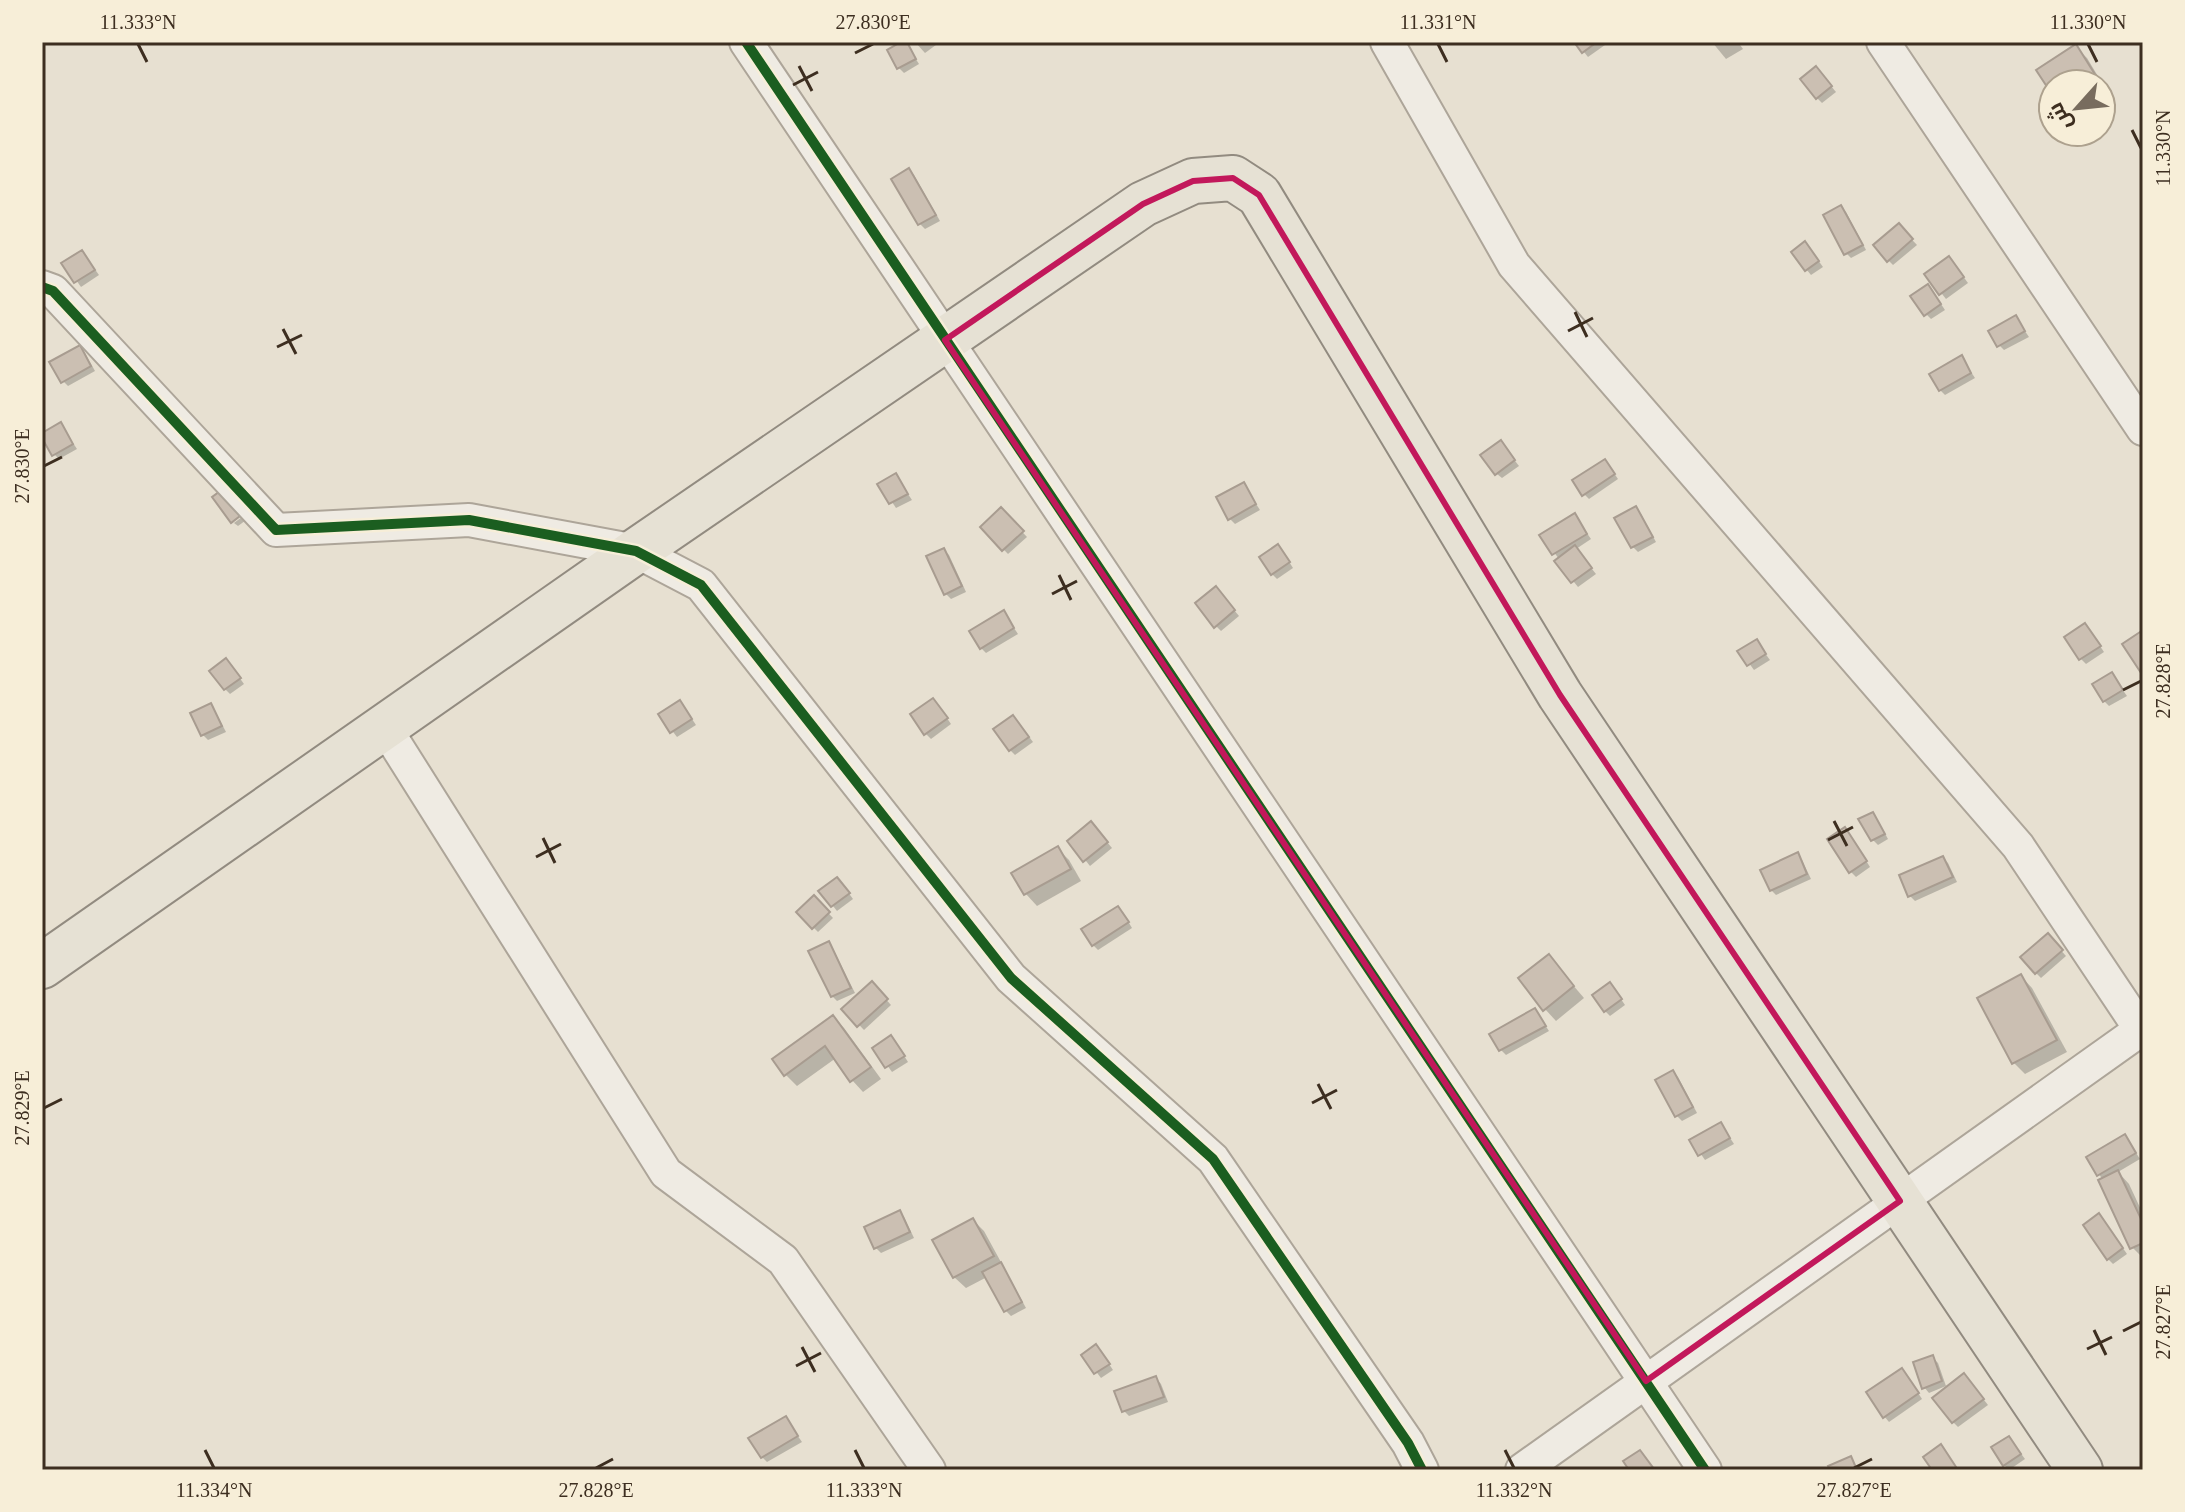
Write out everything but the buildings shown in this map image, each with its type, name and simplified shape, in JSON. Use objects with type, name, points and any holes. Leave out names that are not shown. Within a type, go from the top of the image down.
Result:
[{"type":"main road","points":[[42,966],[636,551],[1143,204],[1193,181],[1233,178],[1259,195],[1560,695],[2080,1470]]},
{"type":"street","points":[[746,42],[1705,1470]]},
{"type":"street","points":[[1387,42],[1514,265],[2018,846],[2142,1030],[1522,1470]]},
{"type":"street","points":[[1883,42],[2143,429]]},
{"type":"street","points":[[42,287],[53,291],[276,530],[469,520],[636,551],[701,585],[1011,978],[1213,1159],[1408,1443],[1422,1470]]},
{"type":"street","points":[[384,726],[666,1173],[783,1260],[929,1470]]},
{"type":"highlighted area","points":[[1233,178],[1259,195],[1560,695],[1900,1201],[1646,1381],[945,340],[1143,204],[1193,181]]},
{"type":"cycle path","points":[[746,42],[1705,1470]]},
{"type":"cycle path","points":[[42,287],[53,291],[276,530],[469,520],[636,551],[701,585],[1011,978],[1213,1159],[1408,1443],[1422,1470]]}]
